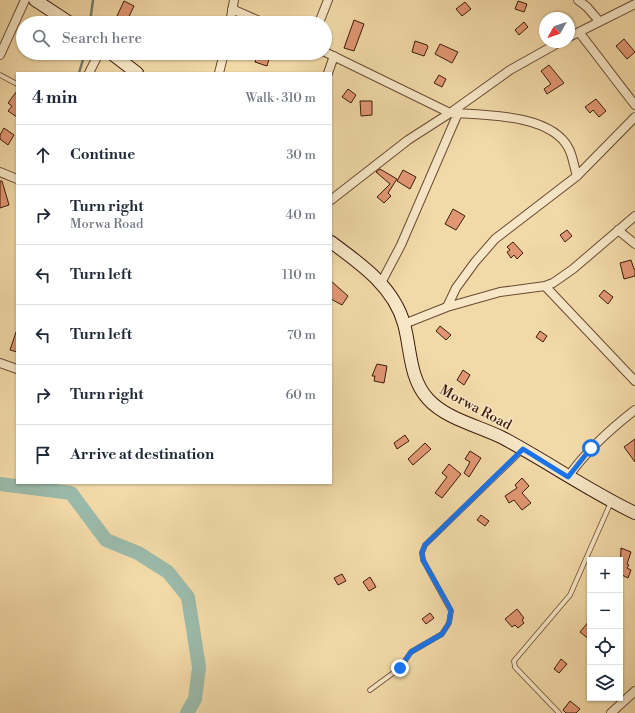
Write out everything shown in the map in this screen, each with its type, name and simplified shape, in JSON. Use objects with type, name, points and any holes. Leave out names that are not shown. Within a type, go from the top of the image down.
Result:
[{"type":"main road","points":[[35,0],[59,16]]},
{"type":"main road","points":[[120,60],[136,72]]},
{"type":"main road","name":"Morwa Road","points":[[332,243],[381,283],[393,298],[404,324],[412,369],[428,399],[451,414],[523,449],[568,477],[635,513]]},
{"type":"street","points":[[18,16],[25,0]]},
{"type":"street","points":[[231,16],[234,0]]},
{"type":"street","points":[[322,16],[328,0]]},
{"type":"street","points":[[578,0],[599,21]]},
{"type":"street","points":[[575,34],[635,4]]},
{"type":"street","points":[[232,9],[248,16]]},
{"type":"street","points":[[0,55],[16,20]]},
{"type":"street","points":[[579,32],[635,105]]},
{"type":"street","points":[[332,199],[408,140],[454,113],[510,70],[549,48]]},
{"type":"street","points":[[328,72],[334,56],[454,113],[512,117],[547,129],[561,138],[569,149],[577,176]]},
{"type":"street","points":[[90,72],[96,60]]},
{"type":"street","points":[[219,72],[222,60]]},
{"type":"street","points":[[381,283],[401,244],[454,113]]},
{"type":"street","points":[[446,307],[456,288],[475,262],[495,239],[577,176],[635,117]]},
{"type":"street","points":[[0,172],[16,178]]},
{"type":"street","points":[[404,324],[446,307],[500,292],[545,286],[563,277],[635,216]]},
{"type":"street","points":[[618,230],[635,244]]},
{"type":"street","points":[[545,286],[635,381]]},
{"type":"street","points":[[0,363],[16,369]]},
{"type":"street","points":[[568,477],[580,459],[600,438],[635,410]]},
{"type":"street","points":[[611,713],[635,691]]},
{"type":"lane","points":[[0,75],[16,83]]},
{"type":"lane","points":[[370,690],[400,668],[411,652],[442,634],[449,623],[451,610],[423,560],[422,552],[425,545],[523,449]]},
{"type":"lane","points":[[559,713],[513,664],[516,658],[570,595],[577,583],[611,501]]},
{"type":"building","points":[[124,1],[134,6],[129,16],[117,16]]},
{"type":"building","points":[[518,1],[527,4],[524,12],[515,9]]},
{"type":"building","points":[[465,2],[471,9],[462,16],[456,9]]},
{"type":"building","points":[[354,20],[364,24],[354,51],[344,48]]},
{"type":"building","points":[[524,22],[528,27],[519,35],[515,30]]},
{"type":"building","points":[[624,39],[635,52],[627,59],[616,46]]},
{"type":"building","points":[[415,41],[427,45],[428,47],[424,56],[412,52]]},
{"type":"building","points":[[440,44],[458,52],[452,63],[435,54]]},
{"type":"building","points":[[256,60],[269,60],[267,66],[255,62]]},
{"type":"building","points":[[549,65],[564,83],[547,94],[544,89],[551,84],[541,71]]},
{"type":"building","points":[[439,75],[446,79],[442,87],[434,83]]},
{"type":"building","points":[[348,89],[356,95],[351,103],[342,97]]},
{"type":"building","points":[[16,92],[16,116],[8,111],[12,106],[8,103]]},
{"type":"building","points":[[596,99],[606,111],[599,117],[593,110],[590,113],[585,107]]},
{"type":"building","points":[[360,101],[372,101],[372,115],[361,116]]},
{"type":"building","points":[[4,128],[14,135],[8,145],[0,139],[0,135]]},
{"type":"building","points":[[380,169],[397,179],[388,193],[391,196],[384,203],[377,197],[390,184],[376,172]]},
{"type":"building","points":[[403,170],[416,177],[410,189],[397,181]]},
{"type":"building","points":[[0,181],[2,181],[9,205],[0,208]]},
{"type":"building","points":[[453,209],[465,216],[456,230],[445,224]]},
{"type":"building","points":[[567,230],[572,236],[565,242],[560,235]]},
{"type":"building","points":[[513,242],[523,253],[517,259],[514,255],[511,258],[507,252],[510,250],[507,247]]},
{"type":"building","points":[[631,260],[635,269],[635,276],[624,279],[620,263]]},
{"type":"building","points":[[332,282],[348,296],[342,305],[332,300]]},
{"type":"building","points":[[604,290],[613,297],[608,304],[599,296]]},
{"type":"building","points":[[440,326],[451,335],[446,340],[436,331]]},
{"type":"building","points":[[540,331],[547,336],[543,342],[536,337]]},
{"type":"building","points":[[16,332],[16,352],[10,350]]},
{"type":"building","points":[[377,364],[387,366],[384,383],[374,381],[375,376],[372,376]]},
{"type":"building","points":[[463,370],[470,375],[464,385],[457,380]]},
{"type":"building","points":[[405,435],[409,441],[397,449],[394,443]]},
{"type":"building","points":[[635,439],[635,462],[624,447]]},
{"type":"building","points":[[425,443],[431,449],[413,465],[408,459]]},
{"type":"building","points":[[470,451],[481,458],[469,477],[464,473],[470,462],[465,459]]},
{"type":"building","points":[[449,464],[461,474],[442,498],[435,493],[447,477],[442,473]]},
{"type":"building","points":[[522,478],[529,486],[522,493],[531,503],[522,510],[514,500],[509,503],[505,496],[517,488],[515,485]]},
{"type":"building","points":[[481,515],[489,521],[485,526],[477,520]]},
{"type":"building","points":[[621,548],[631,552],[627,564],[629,565],[627,568],[631,570],[628,578],[623,576],[623,557],[621,557]]},
{"type":"building","points":[[342,574],[346,581],[338,585],[334,578]]},
{"type":"building","points":[[370,577],[376,587],[369,591],[363,582]]},
{"type":"building","points":[[517,609],[524,618],[522,620],[524,623],[518,628],[515,625],[512,627],[505,619]]},
{"type":"building","points":[[430,613],[434,618],[426,624],[422,619]]},
{"type":"building","points":[[587,624],[587,638],[580,632]]},
{"type":"building","points":[[561,659],[567,664],[559,673],[554,669]]},
{"type":"building","points":[[570,701],[580,709],[576,713],[566,713],[563,710]]},
{"type":"waterway","points":[[91,16],[93,0]]},
{"type":"waterway","points":[[79,72],[83,60]]},
{"type":"waterway","points":[[0,484],[71,493],[106,540],[138,553],[168,572],[188,597],[199,667],[195,699],[187,713]]},
{"type":"route","points":[[400,668],[411,652],[442,634],[449,623],[451,610],[423,560],[422,552],[425,545],[438,530],[523,449],[568,477],[580,459],[591,448]]}]
